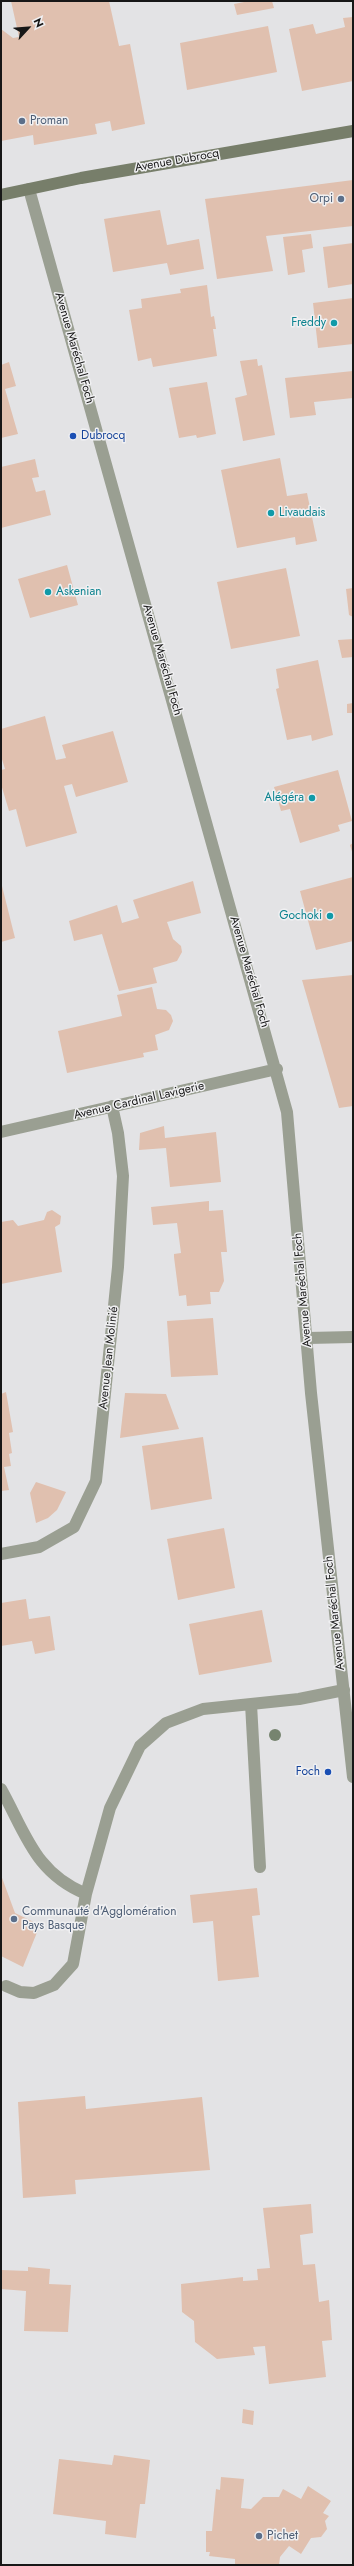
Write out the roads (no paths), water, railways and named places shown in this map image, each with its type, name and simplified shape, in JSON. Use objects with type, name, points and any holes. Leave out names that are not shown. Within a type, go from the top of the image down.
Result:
[{"type":"street","name":"Avenue Dubrocq","points":[[1,195],[81,178],[353,131]]},
{"type":"street","name":"Avenue Maréchal Foch","points":[[29,189],[287,1112],[308,1338],[312,1401],[353,1777]]},
{"type":"street","name":"Avenue Cardinal Lavigerie","points":[[1,1132],[276,1070]]},
{"type":"street","name":"Avenue Jean Molinié","points":[[1,1554],[39,1547],[74,1527],[96,1481],[118,1267],[123,1176],[118,1133],[112,1106]]},
{"type":"street","points":[[308,1338],[353,1337]]},
{"type":"street","points":[[6,1986],[20,1992],[34,1993],[54,1985],[73,1964],[86,1894],[110,1808],[140,1746],[166,1723],[203,1709],[299,1699],[344,1690]]},
{"type":"street","points":[[251,1704],[260,1867]]},
{"type":"street","points":[[1,1789],[28,1840],[48,1871],[66,1886],[86,1894]]},
{"type":"place","name":"Proman","points":[[22,121]]},
{"type":"place","name":"Orpi","points":[[341,199]]},
{"type":"place","name":"Freddy","points":[[334,323]]},
{"type":"place","name":"Dubrocq","points":[[73,436]]},
{"type":"place","name":"Livaudais","points":[[271,513]]},
{"type":"place","name":"Askenian","points":[[48,592]]},
{"type":"place","name":"Alégéra","points":[[312,798]]},
{"type":"place","name":"Gochoki","points":[[330,916]]},
{"type":"place","name":"Foch","points":[[328,1772]]},
{"type":"place","name":"Communauté d'Agglomération Pays Basque","points":[[14,1919]]},
{"type":"place","name":"Pichet","points":[[259,2536]]}]
